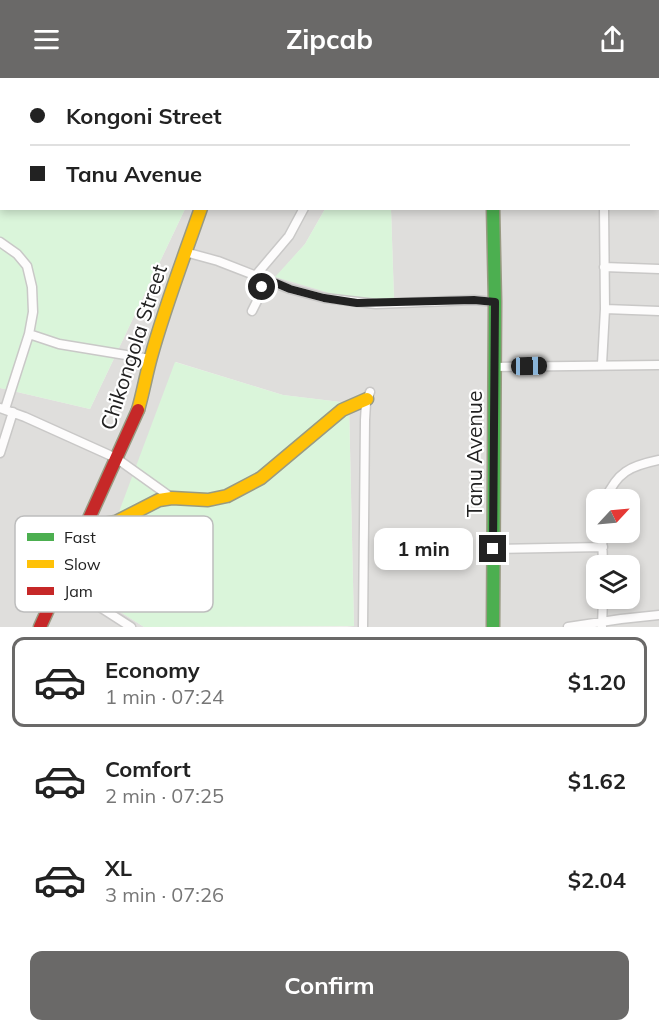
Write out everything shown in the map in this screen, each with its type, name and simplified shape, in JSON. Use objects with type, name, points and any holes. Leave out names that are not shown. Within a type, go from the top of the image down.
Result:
[{"type":"street","name":"Chikongola Street","points":[[91,516],[136,415],[145,388],[150,359],[200,210]]},
{"type":"street","points":[[252,311],[259,297],[260,276],[290,236],[303,210]]},
{"type":"street","name":"Tanu Avenue","points":[[492,627],[494,210]]},
{"type":"street","points":[[602,364],[605,309],[604,210]]},
{"type":"street","points":[[0,242],[23,259],[30,275],[33,312],[29,334],[6,410],[0,453]]},
{"type":"street","points":[[185,252],[218,261],[290,289],[324,298],[357,303],[474,300],[495,302]]},
{"type":"street","points":[[604,267],[659,269]]},
{"type":"street","points":[[605,309],[659,311]]},
{"type":"street","points":[[29,334],[59,344],[150,359]]},
{"type":"street","points":[[494,367],[659,365]]},
{"type":"street","points":[[131,516],[149,505],[172,498],[208,500],[227,496],[242,489],[261,478],[342,410],[369,396]]},
{"type":"street","points":[[363,627],[365,420],[369,396]]},
{"type":"street","points":[[6,410],[116,458],[172,498]]},
{"type":"street","points":[[610,489],[616,478],[622,473],[646,462],[659,460]]},
{"type":"street","points":[[603,543],[603,555]]},
{"type":"street","points":[[493,549],[603,547]]},
{"type":"street","points":[[602,624],[603,609]]},
{"type":"street","name":"Chikongola Street","points":[[40,627],[47,612]]},
{"type":"street","points":[[108,612],[131,627]]},
{"type":"street","points":[[568,627],[659,615]]},
{"type":"shaded area","points":[[185,210],[324,210],[305,244],[276,277],[394,298],[391,210],[659,210],[659,627],[347,627],[354,626],[349,403],[283,395],[176,362],[118,516],[15,516],[15,612],[121,612],[144,627],[0,627],[0,388],[90,409]]},
{"type":"green space","points":[[0,210],[185,210],[90,409],[0,388]]},
{"type":"green space","points":[[324,210],[391,210],[394,299],[350,299],[275,277],[305,244]]},
{"type":"green space","points":[[175,362],[283,395],[349,403],[354,626],[144,627],[120,612],[213,612],[213,516],[117,516]]},
{"type":"traffic: fast","points":[[493,210],[495,302],[493,627]]},
{"type":"traffic: slow","points":[[138,410],[162,319],[200,210]]},
{"type":"traffic: slow","points":[[128,516],[159,500],[172,498],[208,500],[227,496],[261,478],[342,410],[367,399]]},
{"type":"traffic: jam","points":[[90,516],[138,410]]},
{"type":"traffic: jam","points":[[40,627],[47,612]]},
{"type":"route","points":[[262,287],[264,278],[290,289],[324,298],[357,303],[474,300],[495,302],[493,549]]}]
